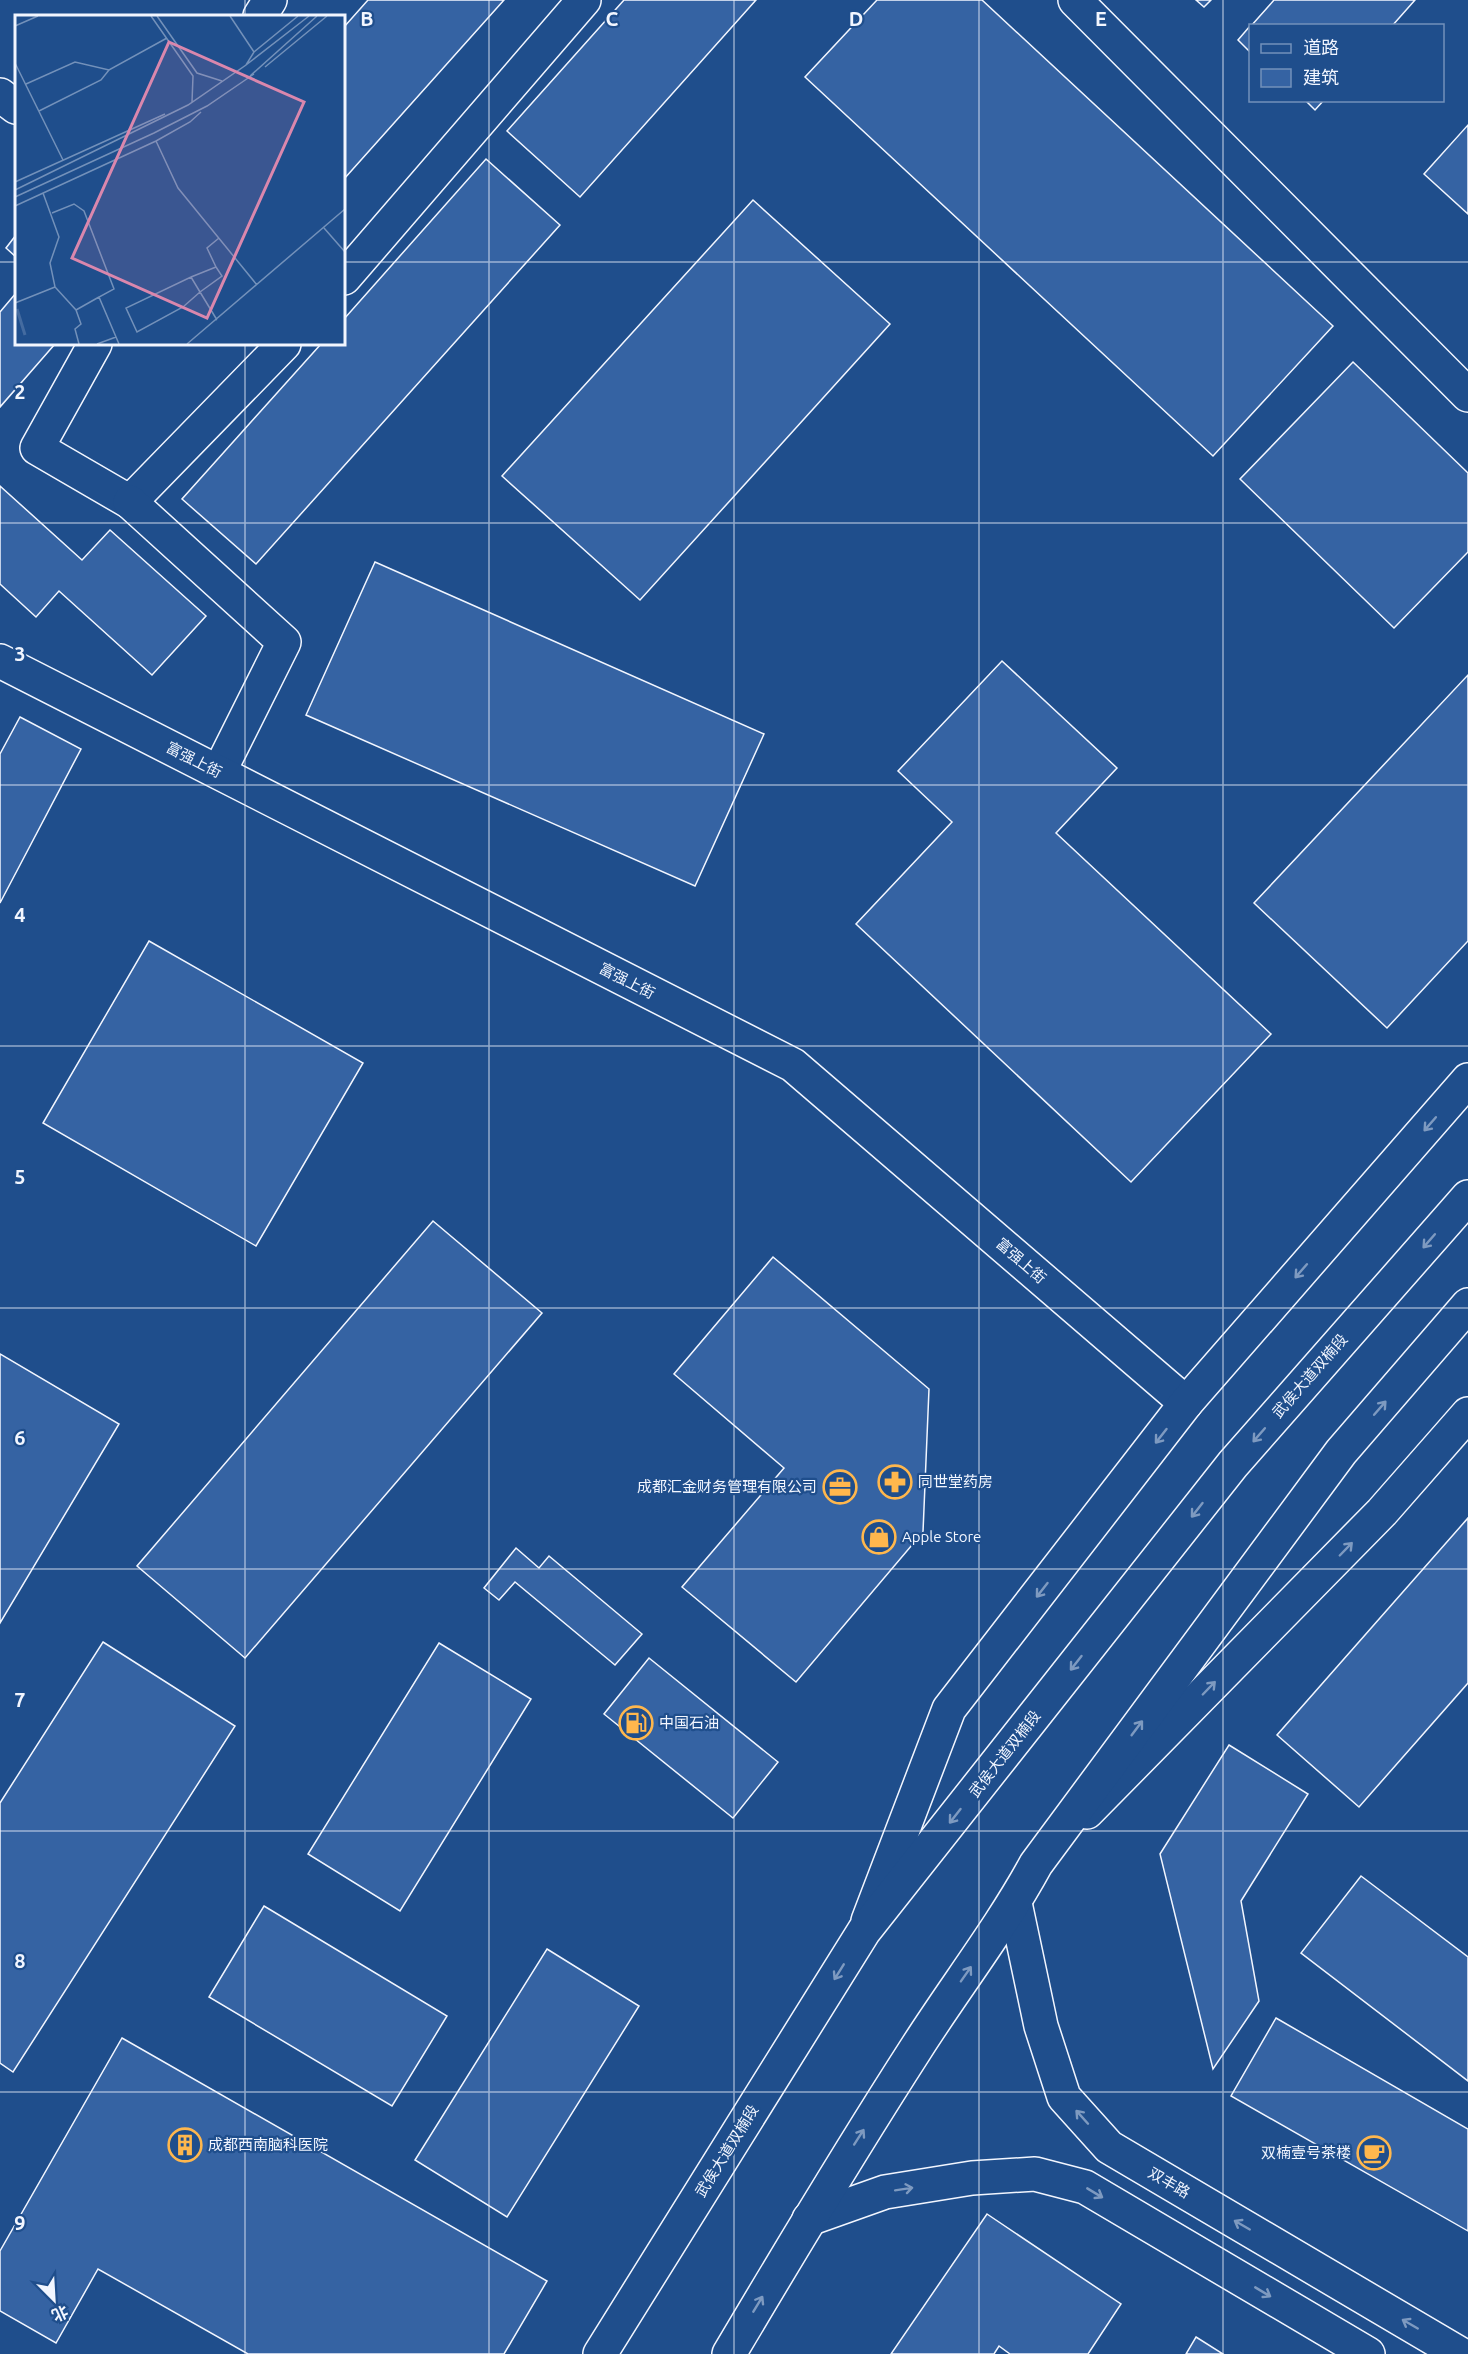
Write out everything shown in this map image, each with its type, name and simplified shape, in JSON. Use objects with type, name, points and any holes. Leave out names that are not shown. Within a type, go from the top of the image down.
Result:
[{"type":"street","points":[[261,15],[270,0]]},
{"type":"street","points":[[345,277],[584,0]]},
{"type":"street","points":[[1075,0],[1468,395]]},
{"type":"street","points":[[0,95],[15,106]]},
{"type":"street","points":[[93,345],[37,448],[130,501],[284,642],[219,772]]},
{"type":"street","points":[[130,501],[283,345]]},
{"type":"street","name":"富强上街","points":[[0,661],[793,1065],[1186,1403]]},
{"type":"street","points":[[864,1931],[949,1709],[1186,1403],[1468,1080]]},
{"type":"street","name":"武侯大道双楠段","points":[[600,2354],[864,1931],[1233,1464],[1468,1197]]},
{"type":"street","points":[[729,2354],[808,2218],[951,1995],[1015,1903],[1036,1864],[1341,1452],[1468,1305]]},
{"type":"street","points":[[1036,1864],[1382,1512],[1468,1414]]},
{"type":"street","name":"双丰路","points":[[1015,1903],[1041,2026],[1064,2097],[1109,2147],[1460,2354]]},
{"type":"street","points":[[808,2218],[885,2192],[972,2178],[1035,2174],[1085,2187],[1368,2354]]},
{"type":"building","points":[[368,0],[504,0],[345,178],[345,26]]},
{"type":"building","points":[[624,0],[756,0],[580,197],[507,131]]},
{"type":"building","points":[[877,0],[982,0],[1333,326],[1213,456],[805,77]]},
{"type":"building","points":[[1196,0],[1211,0],[1204,7]]},
{"type":"building","points":[[1274,0],[1415,0],[1394,24],[1253,24]]},
{"type":"building","points":[[1249,27],[1249,51],[1238,40]]},
{"type":"building","points":[[1307,102],[1322,102],[1315,110]]},
{"type":"building","points":[[1468,125],[1468,214],[1424,174]]},
{"type":"building","points":[[486,159],[560,225],[256,564],[182,499],[320,345],[345,345],[345,318]]},
{"type":"building","points":[[753,200],[890,324],[640,600],[502,476]]},
{"type":"building","points":[[15,236],[15,256],[6,248]]},
{"type":"building","points":[[15,294],[15,345],[54,345],[0,407],[0,312]]},
{"type":"building","points":[[1353,362],[1468,473],[1468,552],[1394,628],[1240,479]]},
{"type":"building","points":[[0,486],[82,560],[110,530],[206,616],[152,675],[59,591],[36,617],[0,584]]},
{"type":"building","points":[[375,562],[764,734],[695,886],[306,715]]},
{"type":"building","points":[[1002,661],[1117,768],[1056,833],[1271,1034],[1131,1182],[856,924],[952,822],[898,771]]},
{"type":"building","points":[[1468,675],[1468,941],[1387,1028],[1254,903]]},
{"type":"building","points":[[20,717],[81,749],[0,903],[0,754]]},
{"type":"building","points":[[149,941],[363,1063],[256,1246],[43,1123]]},
{"type":"building","points":[[433,1221],[542,1313],[245,1658],[137,1566]]},
{"type":"building","points":[[773,1257],[929,1389],[923,1532],[796,1682],[682,1587],[784,1468],[674,1374]]},
{"type":"building","points":[[0,1354],[119,1424],[0,1623]]},
{"type":"building","points":[[1468,1518],[1468,1683],[1359,1807],[1277,1735]]},
{"type":"building","points":[[516,1548],[539,1568],[549,1556],[642,1634],[615,1665],[515,1582],[499,1600],[484,1588]]},
{"type":"building","points":[[103,1642],[235,1726],[13,2072],[0,2063],[0,1803]]},
{"type":"building","points":[[439,1643],[531,1699],[400,1911],[308,1854]]},
{"type":"building","points":[[649,1658],[778,1762],[733,1818],[604,1714]]},
{"type":"building","points":[[1229,1745],[1308,1794],[1241,1901],[1259,2001],[1213,2069],[1160,1854]]},
{"type":"building","points":[[1361,1876],[1468,1957],[1468,2081],[1301,1953]]},
{"type":"building","points":[[264,1906],[447,2016],[392,2106],[209,1997]]},
{"type":"building","points":[[547,1949],[639,2006],[507,2217],[415,2160]]},
{"type":"building","points":[[1276,2018],[1468,2129],[1468,2231],[1231,2096]]},
{"type":"building","name":"成都西南脑科医院","points":[[122,2038],[547,2281],[504,2354],[248,2354],[98,2269],[56,2343],[0,2311],[0,2251]]},
{"type":"building","points":[[987,2214],[1121,2304],[1088,2354],[1010,2354],[999,2346],[994,2354],[891,2354]]},
{"type":"building","points":[[1196,2337],[1223,2354],[1186,2354]]},
{"type":"place","name":"同世堂药房","points":[[895,1482]]},
{"type":"place","name":"成都汇金财务管理有限公司","points":[[840,1487]]},
{"type":"place","name":"Apple Store","points":[[879,1537]]},
{"type":"place","name":"中国石油","points":[[636,1723]]},
{"type":"place","name":"成都西南脑科医院","points":[[185,2145]]},
{"type":"place","name":"双楠壹号茶楼","points":[[1374,2153]]}]
